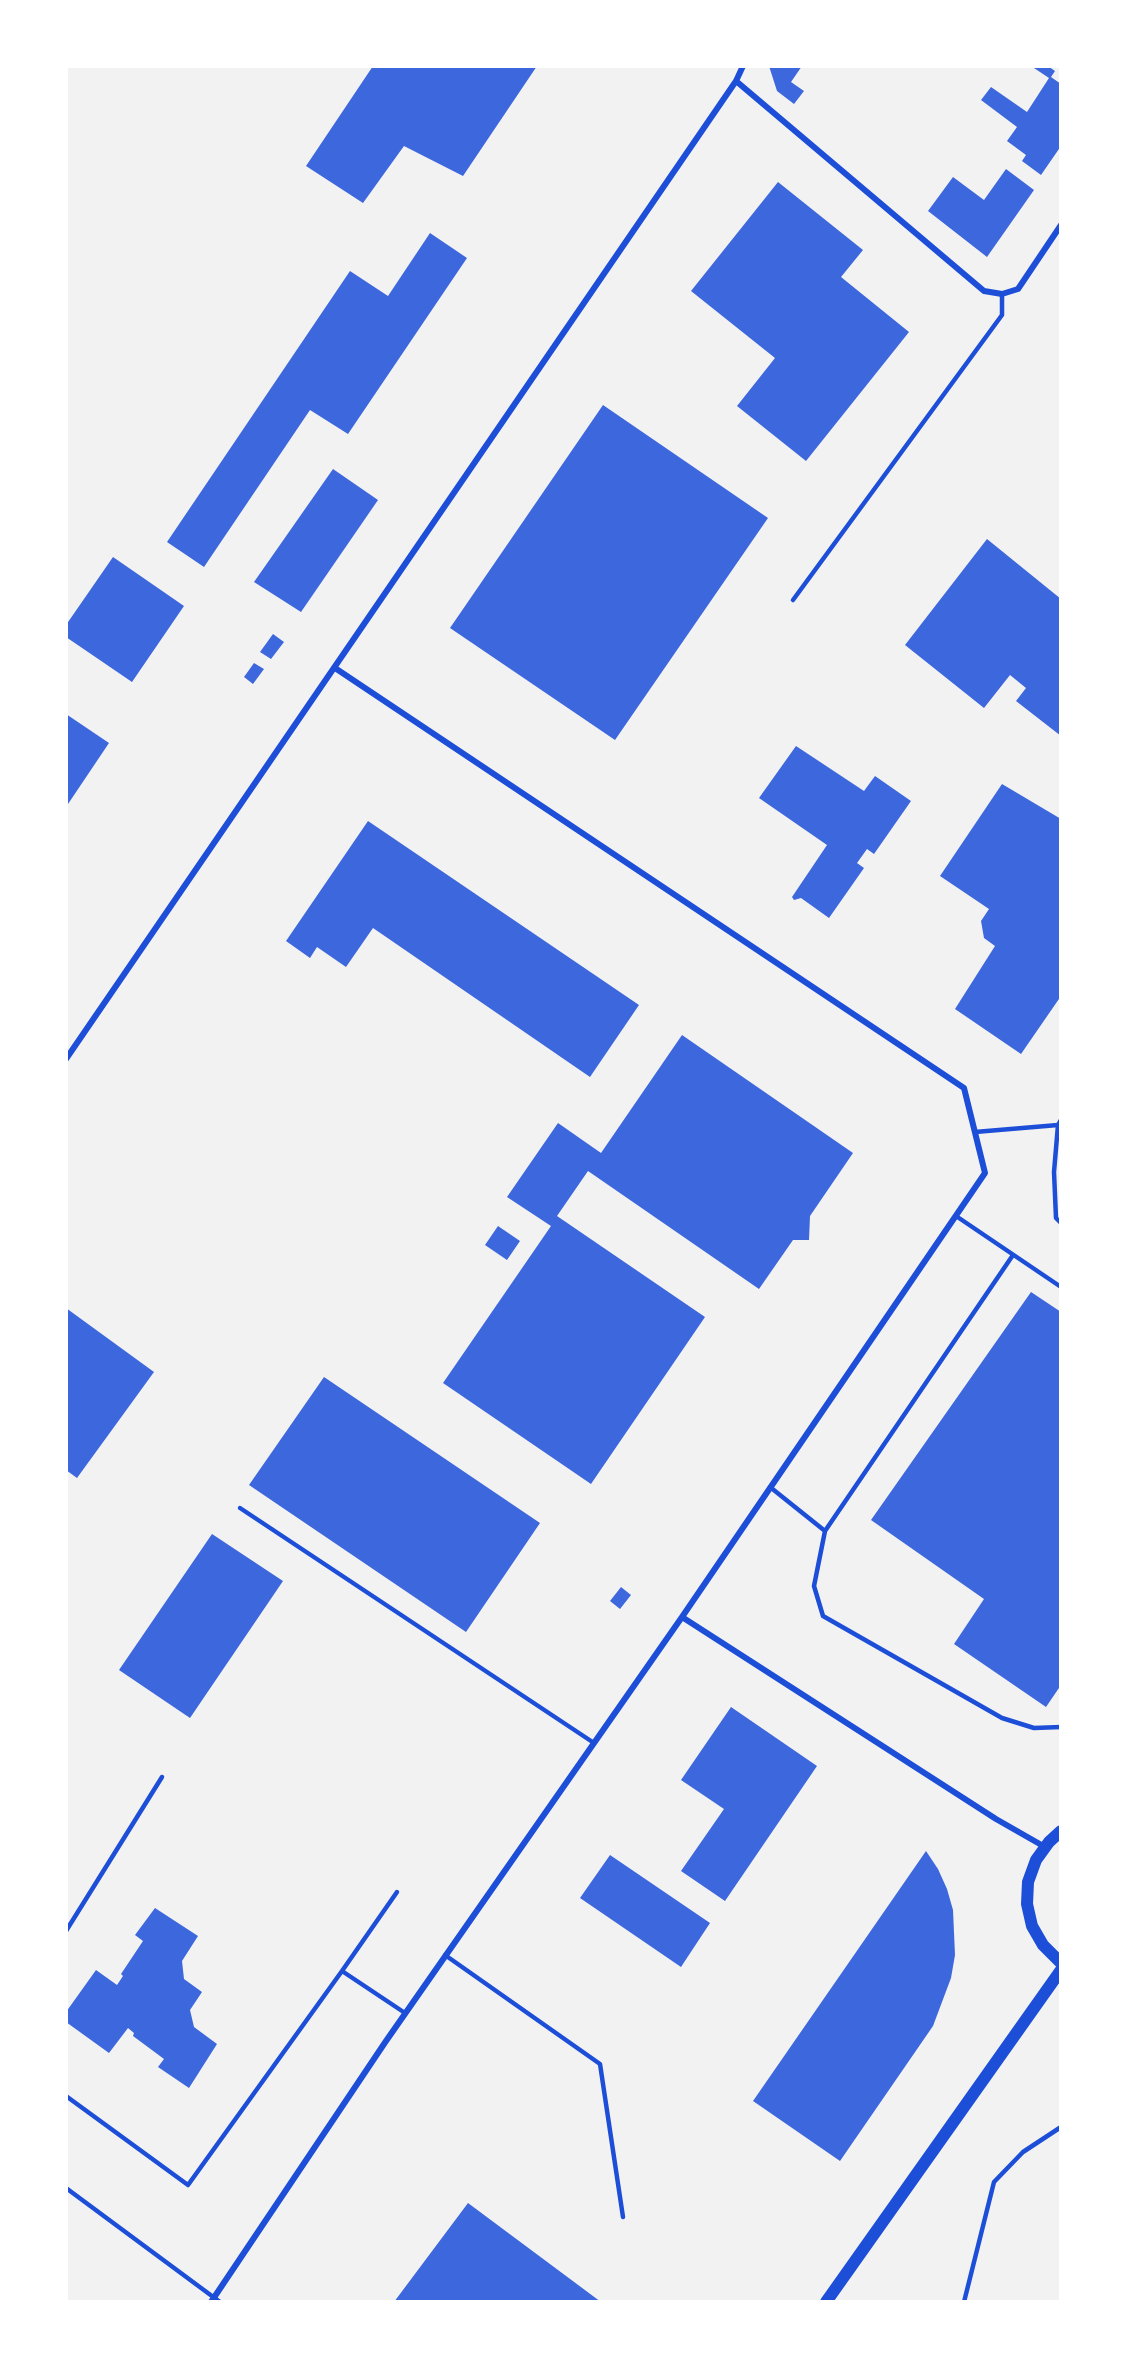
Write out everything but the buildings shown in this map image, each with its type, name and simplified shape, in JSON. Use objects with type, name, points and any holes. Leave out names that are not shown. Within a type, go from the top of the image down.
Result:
[{"type":"main road","points":[[1061,1831],[1036,1860],[1028,1882],[1027,1904],[1032,1926],[1043,1945],[1061,1963]]},
{"type":"main road","points":[[826,2302],[1061,1970]]},
{"type":"street","points":[[66,1059],[736,81],[743,66]]},
{"type":"street","points":[[736,81],[984,291],[1002,294],[1018,289],[1061,225]]},
{"type":"street","points":[[215,2301],[405,2013],[682,1617],[986,1173],[964,1088],[335,668]]},
{"type":"street","points":[[682,1617],[996,1819],[1045,1847]]},
{"type":"lane","points":[[793,600],[1002,315],[1002,294]]},
{"type":"lane","points":[[975,1132],[1059,1122],[1054,1172],[1056,1218],[1061,1223]]},
{"type":"lane","points":[[956,1216],[1061,1287]]},
{"type":"lane","points":[[1013,1255],[825,1531],[814,1586],[823,1616],[1002,1718],[1034,1728],[1061,1727]]},
{"type":"lane","points":[[771,1487],[825,1531]]},
{"type":"lane","points":[[240,1508],[594,1743]]},
{"type":"lane","points":[[66,1930],[162,1777]]},
{"type":"lane","points":[[66,2096],[188,2185],[397,1892]]},
{"type":"lane","points":[[445,1955],[600,2064],[623,2217]]},
{"type":"lane","points":[[342,1971],[405,2013]]},
{"type":"lane","points":[[964,2302],[994,2182],[1023,2152],[1061,2127]]},
{"type":"lane","points":[[66,2188],[215,2301]]}]
